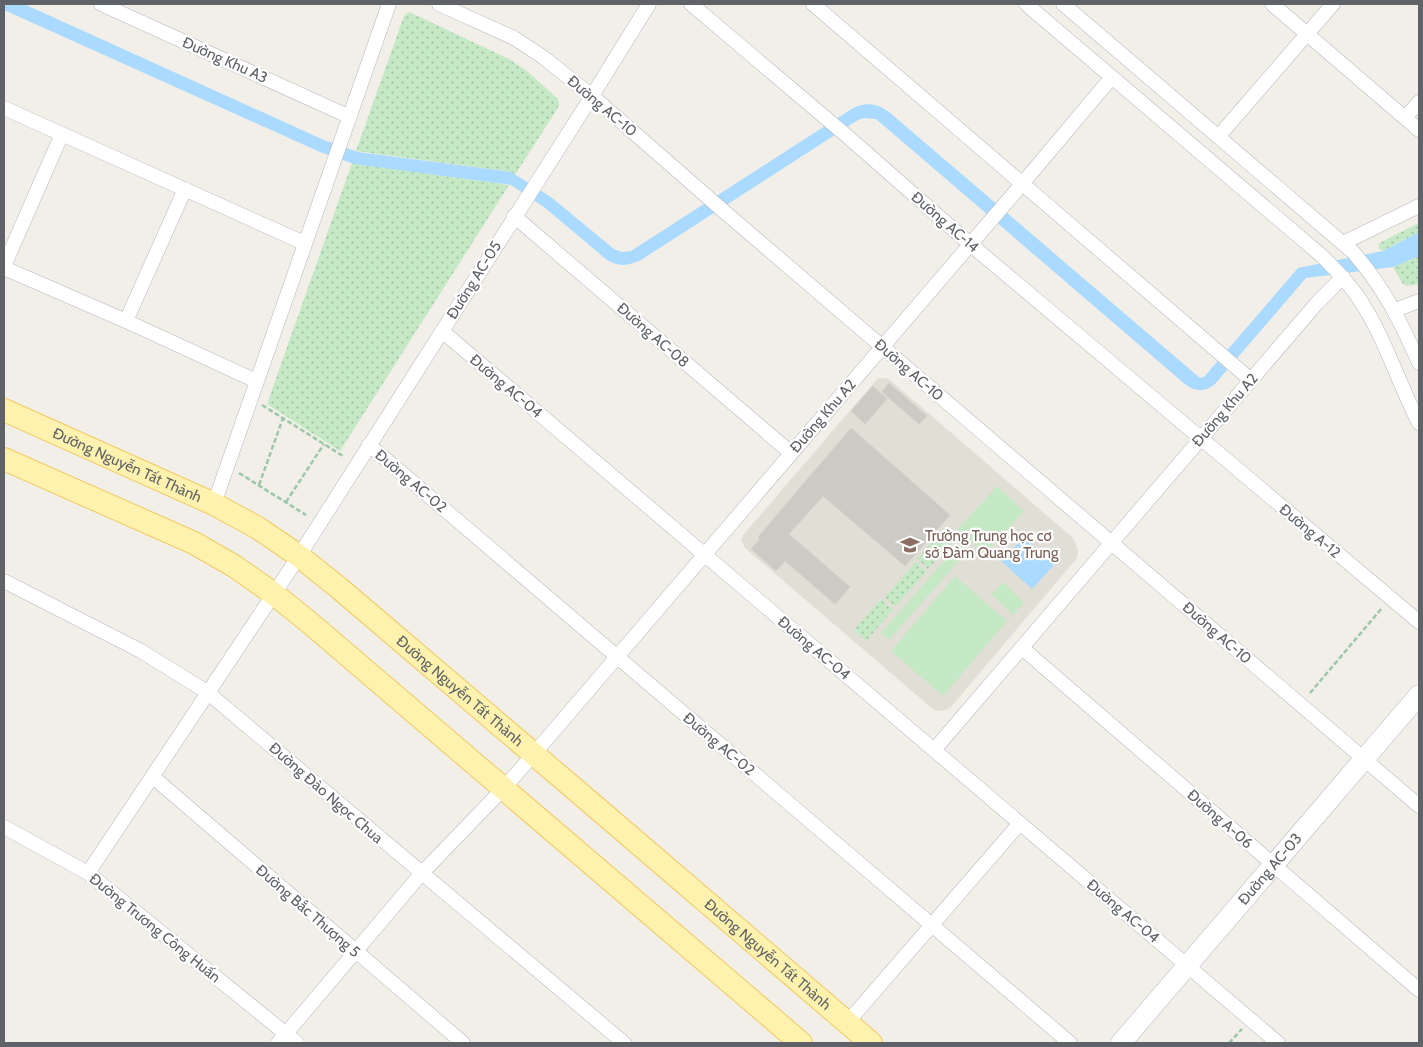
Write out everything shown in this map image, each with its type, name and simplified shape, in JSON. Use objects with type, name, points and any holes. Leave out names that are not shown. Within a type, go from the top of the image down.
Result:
[{"type":"main road","name":"Đường Nguyễn Tất Thành","points":[[4,410],[214,504],[258,528],[299,556],[339,588],[871,1043]]},
{"type":"main road","points":[[4,459],[194,543],[234,566],[274,594],[801,1043]]},
{"type":"street","name":"Đường Khu A3","points":[[100,4],[350,117]]},
{"type":"street","points":[[214,504],[304,242],[389,4]]},
{"type":"street","name":"Đường AC-10","points":[[439,4],[501,31],[529,47],[592,96],[707,197],[1419,806]]},
{"type":"street","name":"Đường AC-05","points":[[88,873],[299,556],[649,4]]},
{"type":"street","name":"Đường AC-14","points":[[691,4],[847,136],[970,244],[1201,439]]},
{"type":"street","points":[[813,4],[1251,380]]},
{"type":"street","points":[[1026,4],[1322,256],[1343,278],[1371,318],[1419,423]]},
{"type":"street","points":[[1063,4],[1348,247],[1372,273],[1395,310],[1419,363]]},
{"type":"street","points":[[1272,4],[1419,130]]},
{"type":"street","points":[[1218,137],[1333,4]]},
{"type":"street","name":"Đường Khu A2","points":[[282,1038],[421,874],[503,789],[1112,77]]},
{"type":"street","points":[[1405,118],[1419,102]]},
{"type":"street","points":[[4,108],[304,242]]},
{"type":"street","points":[[62,134],[4,267],[256,381]]},
{"type":"street","points":[[126,321],[185,189]]},
{"type":"street","points":[[1348,247],[1419,206]]},
{"type":"street","name":"Đường AC-08","points":[[518,210],[791,453]]},
{"type":"street","name":"Đường Khu A2","points":[[934,750],[1317,303],[1343,278]]},
{"type":"street","points":[[1395,310],[1419,301]]},
{"type":"street","name":"Đường AC-04","points":[[442,331],[1278,1043]]},
{"type":"street","name":"Đường A-12","points":[[1201,439],[1419,622]]},
{"type":"street","name":"Đường AC-02","points":[[369,445],[1070,1043]]},
{"type":"street","name":"Đường Đào Ngọc Chua","points":[[4,581],[141,651],[207,692],[624,1043]]},
{"type":"street","name":"Đường A-06","points":[[1022,648],[1419,990]]},
{"type":"street","name":"Đường AC-03","points":[[1121,1043],[1419,695]]},
{"type":"street","name":"Đường Bắc Thượng 5","points":[[153,777],[463,1043]]},
{"type":"street","points":[[847,1023],[1020,823]]},
{"type":"street","name":"Đường Trương Công Huấn","points":[[4,827],[88,873],[282,1038],[297,1043]]},
{"type":"path","points":[[261,405],[343,456]]},
{"type":"path","points":[[259,486],[283,418]]},
{"type":"path","points":[[286,502],[324,444]]},
{"type":"path","points":[[238,472],[306,515]]},
{"type":"path","points":[[1310,693],[1383,607]]},
{"type":"path","points":[[1230,1043],[1242,1029]]},
{"type":"shaded area","name":"Trường Trung học cơ sở Đàm Quang Trung","points":[[878,378],[890,380],[1073,538],[1078,550],[1077,558],[950,708],[942,711],[934,710],[745,548],[741,540],[744,534]]},
{"type":"green space","points":[[409,12],[509,59],[527,71],[558,99],[559,106],[515,175],[511,172],[356,151],[404,16]]},
{"type":"green space","points":[[352,163],[509,185],[340,451],[267,404]]},
{"type":"green space","points":[[1419,223],[1419,232],[1383,251],[1379,249],[1379,244],[1385,240]]},
{"type":"green space","points":[[1419,256],[1419,284],[1407,286],[1403,284],[1393,267]]},
{"type":"green space","points":[[997,486],[1024,511],[985,554],[958,529]]},
{"type":"green space","points":[[946,527],[957,537],[928,569],[917,559]]},
{"type":"green space","points":[[960,543],[968,550],[889,640],[881,633]]},
{"type":"green space","points":[[916,562],[926,572],[895,607],[885,597]]},
{"type":"green space","points":[[955,576],[1007,621],[943,696],[891,651]]},
{"type":"green space","points":[[1003,582],[1024,603],[1013,615],[991,594]]},
{"type":"green space","points":[[881,599],[893,610],[866,641],[854,630]]},
{"type":"water","points":[[4,4],[24,4],[324,140],[358,152],[511,172],[551,197],[614,249],[622,252],[631,251],[853,108],[867,104],[876,105],[889,112],[1200,378],[1204,377],[1298,268],[1383,251],[1419,232],[1419,256],[1393,267],[1306,278],[1215,384],[1205,390],[1197,390],[1186,385],[876,119],[864,118],[858,120],[641,260],[632,264],[620,265],[607,260],[544,207],[511,185],[354,164],[320,152],[4,10]]},
{"type":"water","points":[[1024,537],[1054,565],[1032,589],[1001,561]]},
{"type":"building","points":[[889,383],[927,416],[919,424],[882,392]]},
{"type":"building","points":[[873,386],[887,399],[865,424],[851,411]]},
{"type":"building","points":[[851,428],[950,515],[905,566],[823,496],[789,534],[850,587],[835,604],[785,561],[776,571],[751,549],[760,539],[758,537]]},
{"type":"place","name":"Trường Trung học cơ sở Đàm Quang Trung","points":[[910,545]]}]
